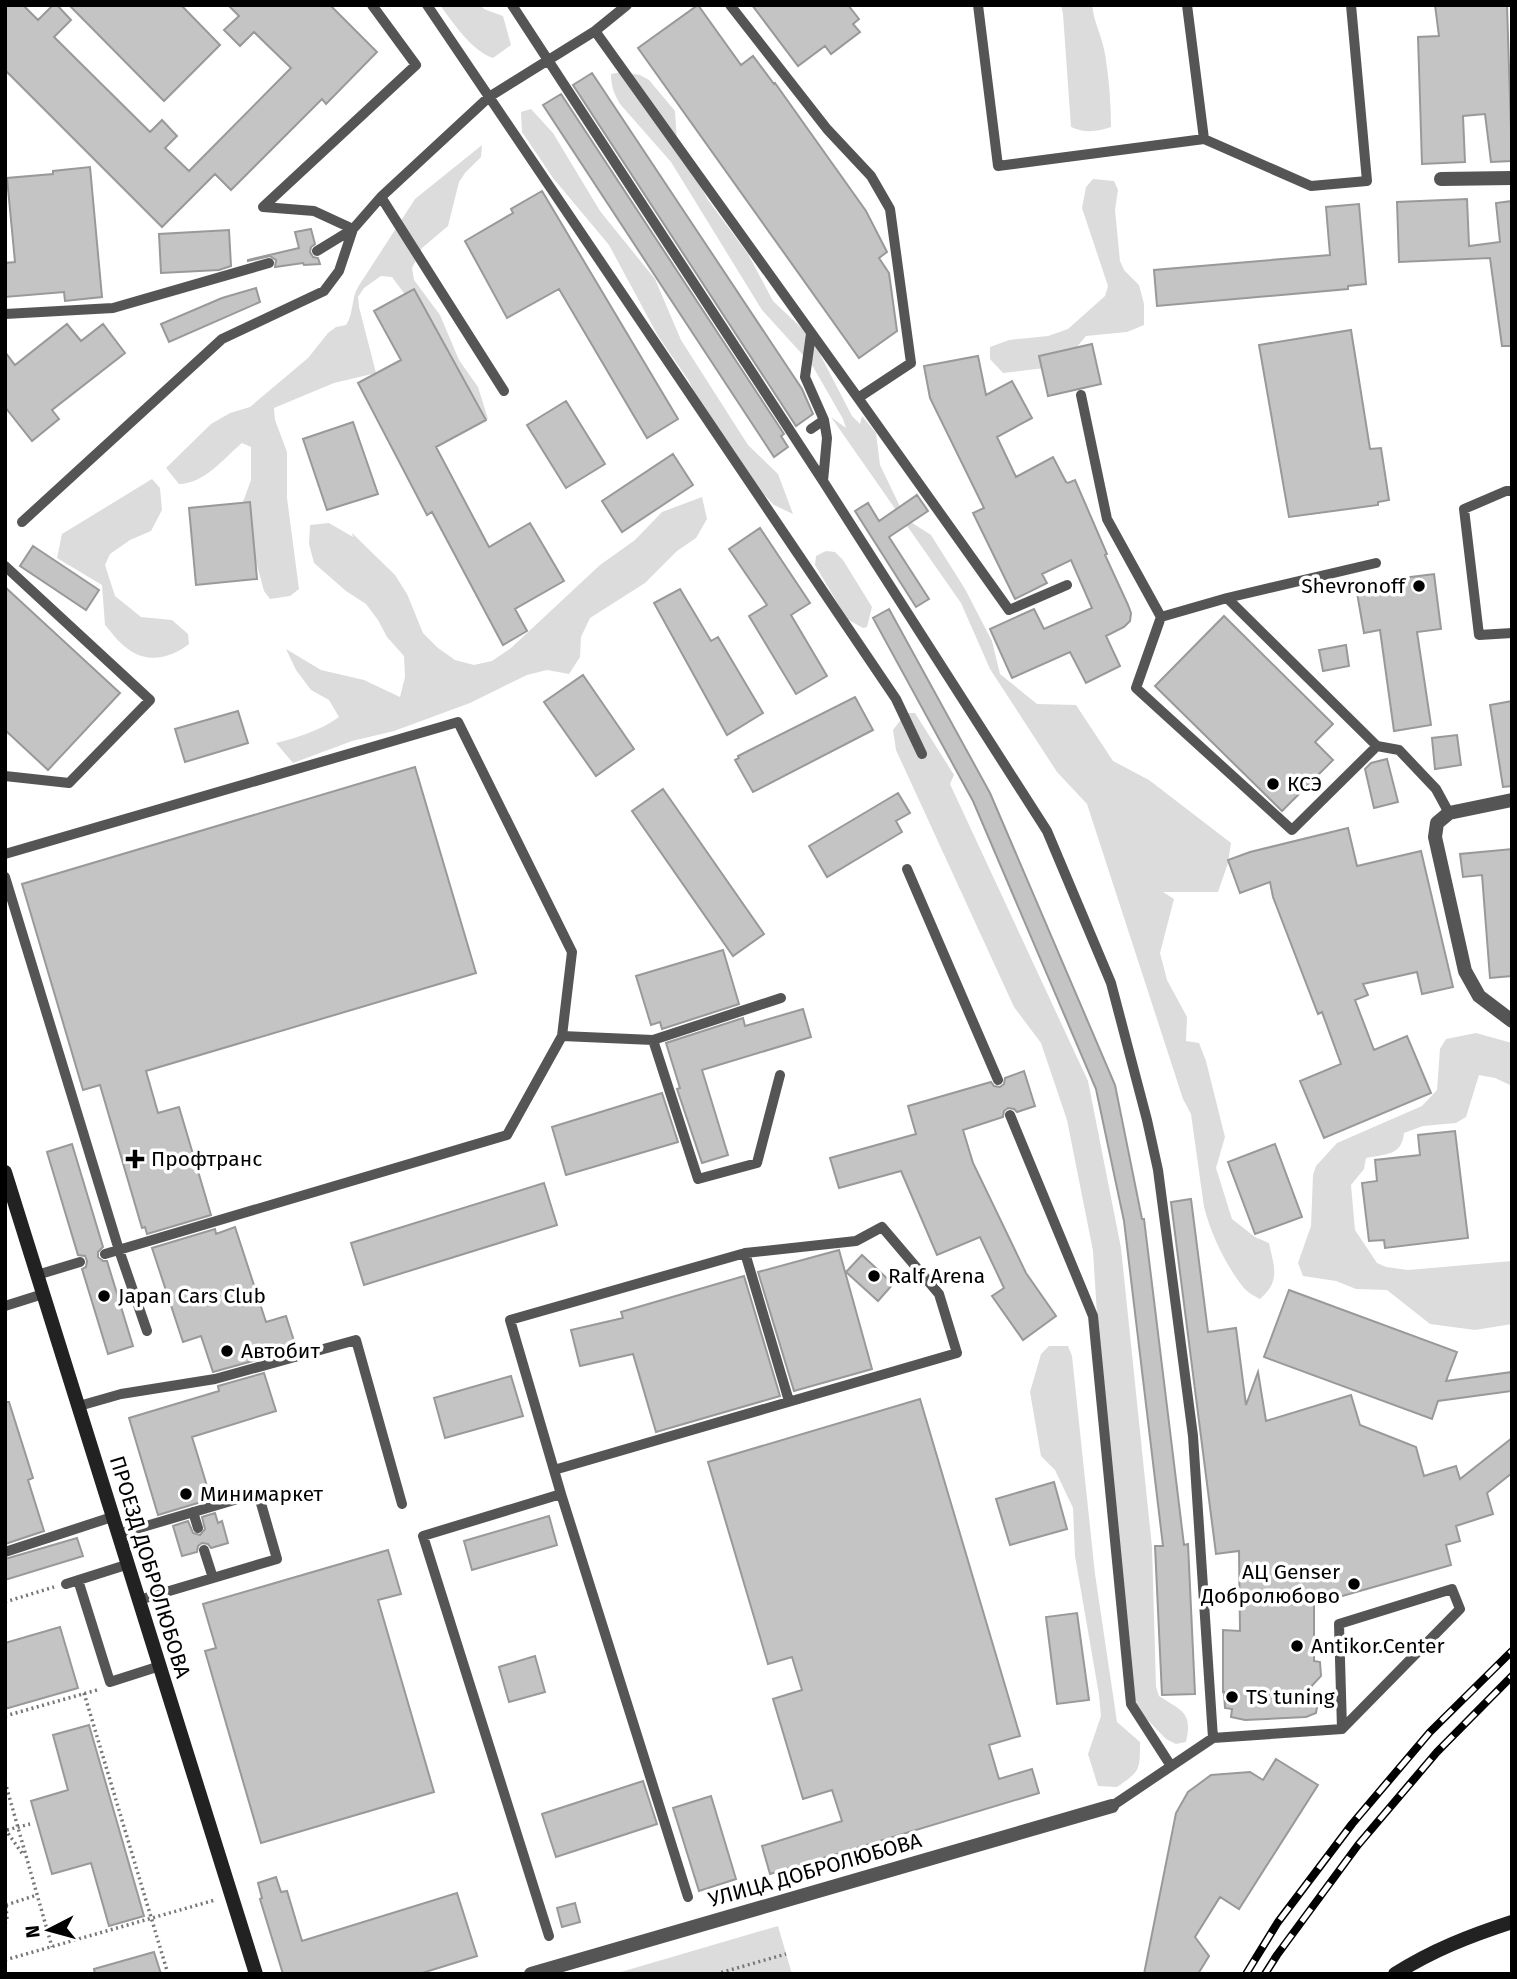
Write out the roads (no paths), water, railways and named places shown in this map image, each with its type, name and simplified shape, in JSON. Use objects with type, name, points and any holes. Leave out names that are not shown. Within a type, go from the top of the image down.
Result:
[{"type":"street","points":[[1441,179],[1512,178]]},
{"type":"street","points":[[1512,800],[1449,813],[1437,823],[1435,837],[1465,971],[1479,996],[1512,1021]]},
{"type":"street","name":"ПРОЕЗД ДОБРОЛЮБОВА","points":[[6,1178],[256,1974]]},
{"type":"street","name":"УЛИЦА ДОБРОЛЮБОВА","points":[[530,1974],[1112,1806]]},
{"type":"street","points":[[1395,1974],[1423,1956],[1512,1922]]},
{"type":"lane","points":[[353,229],[314,211],[263,207],[416,65],[372,5]]},
{"type":"lane","points":[[427,5],[896,699],[922,754]]},
{"type":"lane","points":[[512,5],[823,481],[1047,831],[1111,983],[1158,1170],[1193,1436],[1213,1738]]},
{"type":"lane","points":[[317,251],[353,229],[381,197],[489,97],[594,31],[627,5]]},
{"type":"lane","points":[[730,5],[827,129],[871,176],[890,209],[911,363],[858,398]]},
{"type":"lane","points":[[978,5],[998,166],[1204,139],[1311,186],[1367,181],[1351,5]]},
{"type":"lane","points":[[1186,5],[1204,139]]},
{"type":"lane","points":[[594,31],[1009,610],[1067,585]]},
{"type":"lane","points":[[381,197],[504,391]]},
{"type":"lane","points":[[22,522],[222,339],[324,291],[339,271],[353,229]]},
{"type":"lane","points":[[5,314],[113,308],[269,262]]},
{"type":"lane","points":[[811,334],[805,377],[824,420],[827,438],[823,481]]},
{"type":"lane","points":[[1082,395],[1107,519],[1161,617],[1136,688],[1292,830],[1377,746]]},
{"type":"lane","points":[[811,429],[824,420]]},
{"type":"lane","points":[[1512,491],[1506,491],[1464,509],[1479,635],[1512,633]]},
{"type":"lane","points":[[1161,617],[1227,598],[1376,563]]},
{"type":"lane","points":[[5,566],[150,699],[69,783],[5,776]]},
{"type":"lane","points":[[1227,598],[1377,746],[1399,750],[1436,789],[1449,813]]},
{"type":"lane","points":[[5,854],[458,722],[572,952],[562,1037],[507,1135],[105,1254]]},
{"type":"lane","points":[[907,869],[998,1080]]},
{"type":"lane","points":[[5,877],[119,1250],[147,1331]]},
{"type":"lane","points":[[562,1037],[653,1040],[781,999]]},
{"type":"lane","points":[[653,1040],[698,1179],[757,1163],[780,1075]]},
{"type":"lane","points":[[1010,1115],[1093,1316],[1131,1704],[1171,1766]]},
{"type":"lane","points":[[554,1470],[957,1353],[939,1294],[882,1227],[856,1241],[745,1253],[510,1320],[561,1494],[688,1897]]},
{"type":"lane","points":[[745,1253],[789,1401]]},
{"type":"lane","points":[[37,1275],[80,1262]]},
{"type":"lane","points":[[5,1306],[44,1294]]},
{"type":"lane","points":[[79,1406],[121,1394],[215,1379],[356,1340],[402,1504]]},
{"type":"lane","points":[[118,1534],[258,1493],[277,1559],[139,1600]]},
{"type":"lane","points":[[549,1936],[423,1536],[561,1494]]},
{"type":"lane","points":[[193,1512],[198,1528]]},
{"type":"lane","points":[[5,1552],[113,1517]]},
{"type":"lane","points":[[204,1550],[213,1578]]},
{"type":"lane","points":[[66,1584],[129,1564]]},
{"type":"lane","points":[[78,1580],[110,1682],[160,1666]]},
{"type":"lane","points":[[1112,1806],[1213,1738],[1342,1729],[1460,1609],[1452,1589],[1339,1624],[1342,1729]]},
{"type":"railway","points":[[1246,1974],[1278,1922],[1352,1824],[1430,1732],[1512,1651]]},
{"type":"railway","points":[[1265,1974],[1358,1845],[1437,1752],[1512,1676]]},
{"type":"place","name":"Shevronoff","points":[[1419,586]]},
{"type":"place","name":"КСЭ","points":[[1273,784]]},
{"type":"place","name":"Профтранс","points":[[135,1159]]},
{"type":"place","name":"Ralf Arena","points":[[874,1276]]},
{"type":"place","name":"Japan Cars Club","points":[[104,1296]]},
{"type":"place","name":"Автобит","points":[[227,1351]]},
{"type":"place","name":"Минимаркет","points":[[186,1494]]},
{"type":"place","name":"АЦ Genser Добролюбово","points":[[1354,1584]]},
{"type":"place","name":"Antikor.Center","points":[[1297,1646]]},
{"type":"place","name":"TS tuning","points":[[1232,1697]]}]
